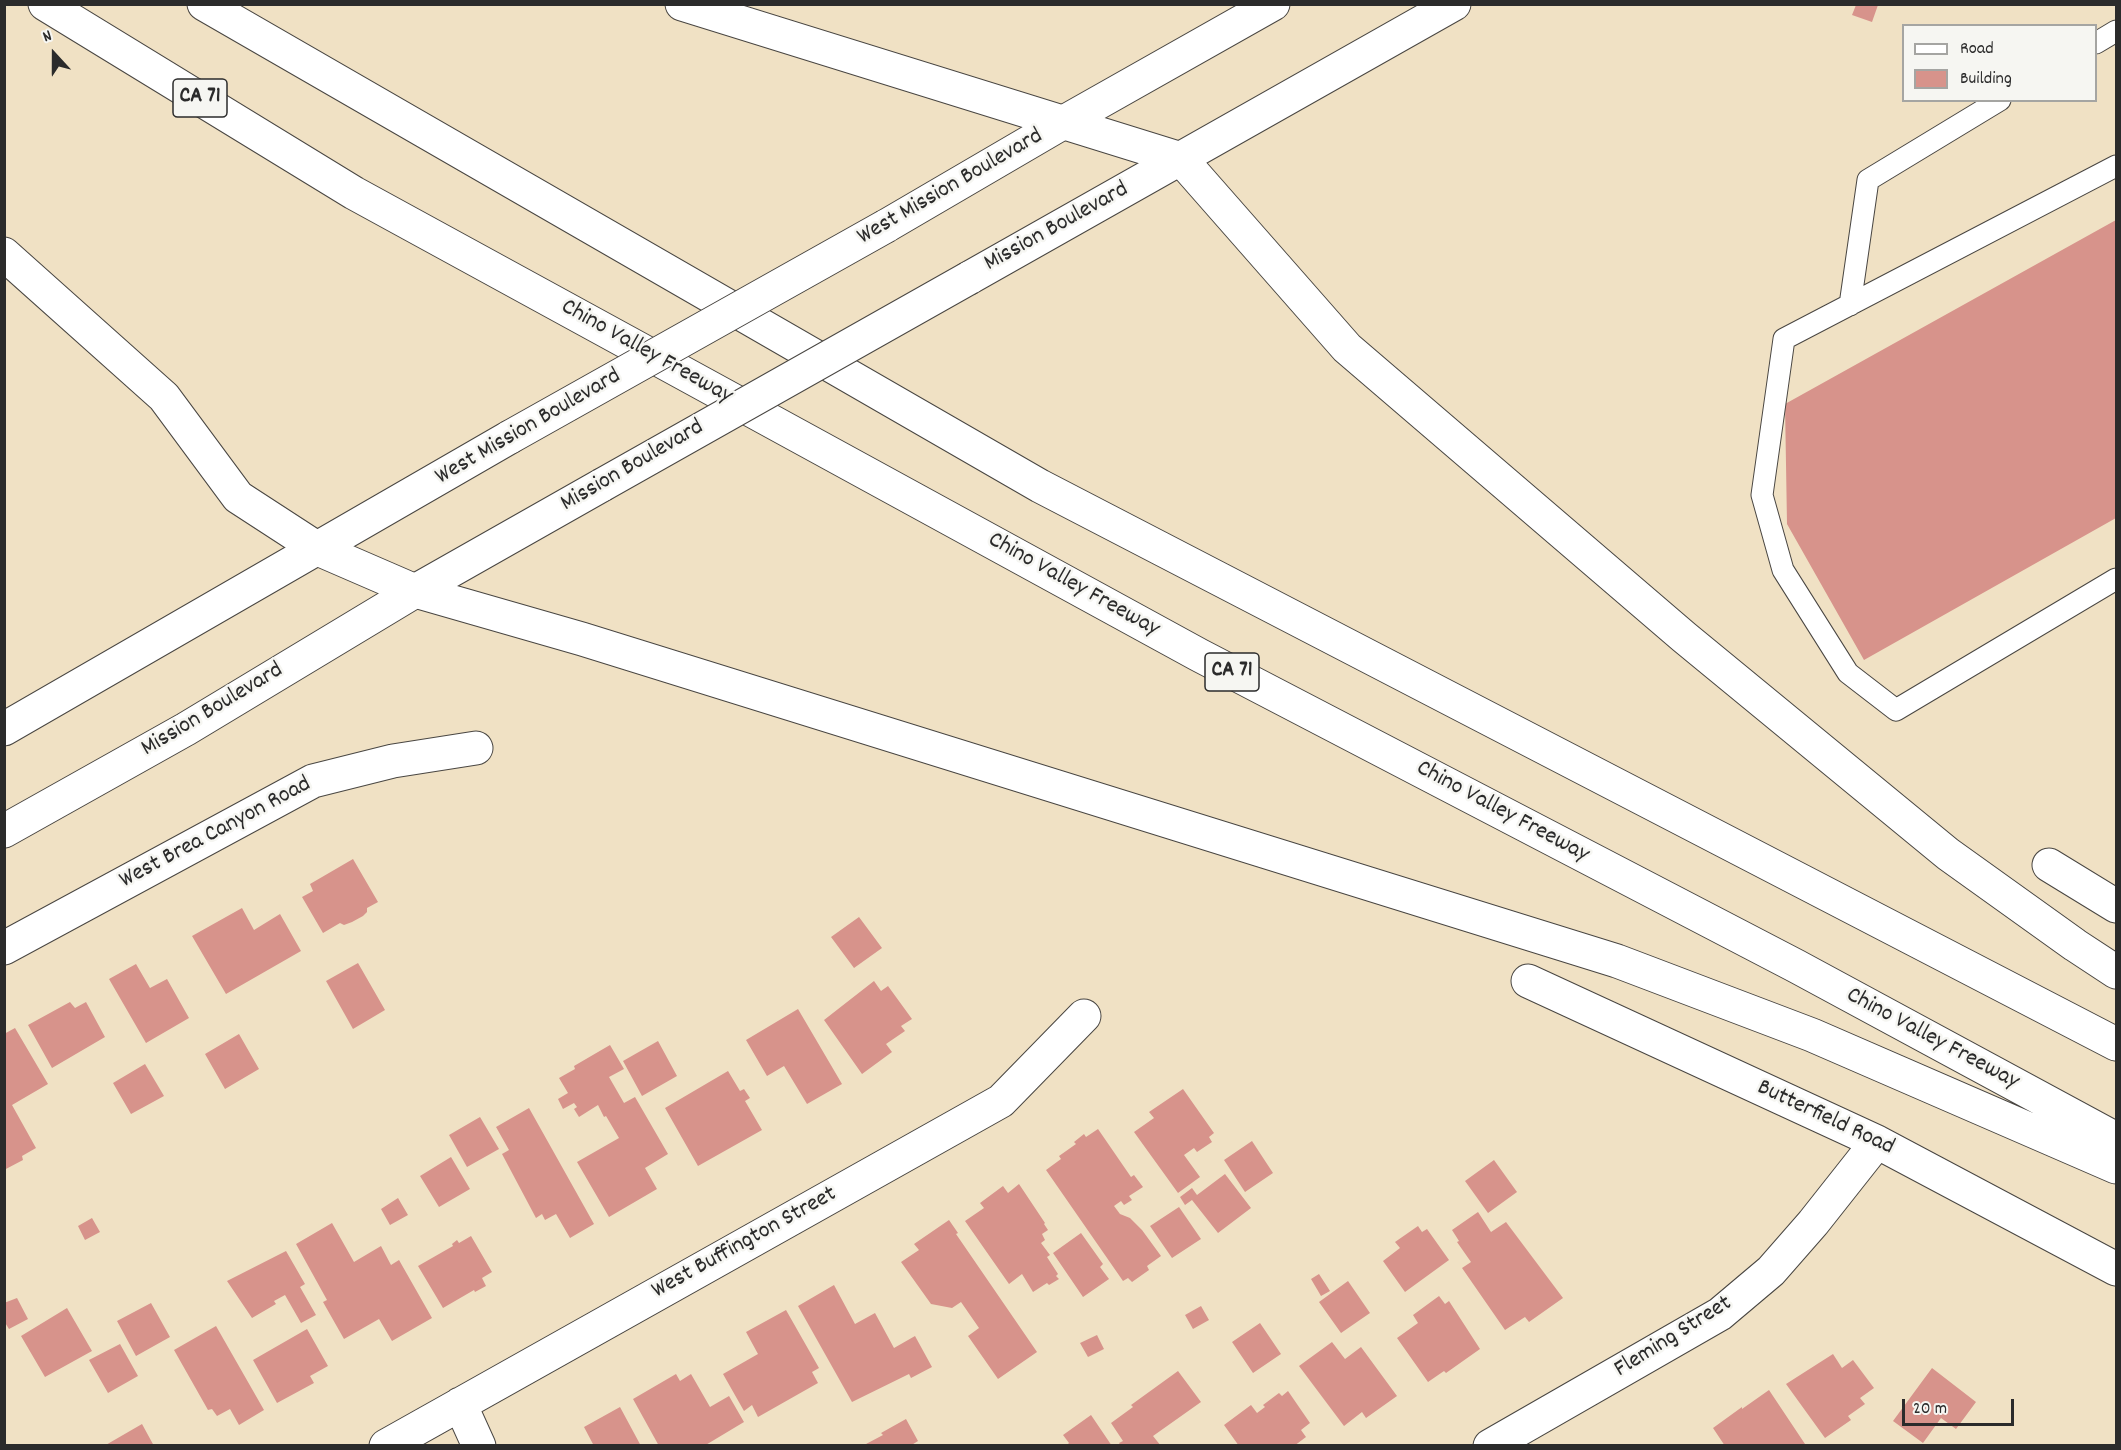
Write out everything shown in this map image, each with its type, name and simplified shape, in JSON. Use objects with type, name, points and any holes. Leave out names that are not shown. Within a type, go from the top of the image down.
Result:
[{"type":"main road","name":"Chino Valley Freeway","points":[[45,4],[364,199],[1199,655],[1796,966],[2116,1139]]},
{"type":"main road","points":[[204,4],[1040,486],[2116,1044]]},
{"type":"main road","points":[[682,4],[1181,159],[1347,348],[1684,637],[1948,854],[2116,972]]},
{"type":"main road","name":"West Mission Boulevard","points":[[4,729],[510,437],[886,226],[1273,4]]},
{"type":"main road","name":"Mission Boulevard","points":[[4,831],[186,729],[415,591],[1454,4]]},
{"type":"main road","points":[[4,254],[165,397],[238,497],[318,549],[415,591],[593,643],[1617,961],[1812,1035],[2116,1167]]},
{"type":"main road","name":"West Brea Canyon Road","points":[[4,948],[313,781],[393,761],[476,748]]},
{"type":"main road","points":[[2049,865],[2116,906]]},
{"type":"main road","name":"Butterfield Road","points":[[1528,981],[1877,1142],[2116,1269]]},
{"type":"main road","name":"West Buffington Street","points":[[386,1446],[1001,1101],[1084,1016]]},
{"type":"main road","name":"Fleming Street","points":[[1490,1446],[1720,1314],[1771,1271],[1813,1223],[1877,1142]]},
{"type":"main road","points":[[460,1404],[480,1446]]},
{"type":"lane","points":[[2097,42],[2116,31]]},
{"type":"lane","points":[[1850,305],[1868,180],[1997,102]]},
{"type":"lane","points":[[2116,166],[1784,339],[1762,495],[1783,570],[1848,673],[1896,710],[2116,579]]},
{"type":"building","points":[[1856,5],[1878,5],[1872,22],[1852,15]]},
{"type":"building","points":[[2116,220],[2116,518],[1864,660],[1787,524],[1785,404]]},
{"type":"building","points":[[353,859],[378,902],[367,908],[363,916],[344,925],[340,923],[323,933],[302,897],[313,891],[310,884]]},
{"type":"building","points":[[242,908],[254,930],[280,914],[301,951],[226,994],[192,936]]},
{"type":"building","points":[[859,917],[882,948],[854,968],[831,937]]},
{"type":"building","points":[[358,963],[385,1010],[353,1029],[326,981]]},
{"type":"building","points":[[136,964],[150,988],[167,979],[189,1018],[146,1043],[109,979]]},
{"type":"building","points":[[874,981],[881,991],[888,986],[912,1019],[901,1026],[905,1031],[886,1044],[892,1052],[862,1074],[824,1020]]},
{"type":"building","points":[[70,1002],[75,1008],[86,1002],[105,1037],[52,1068],[28,1025]]},
{"type":"building","points":[[798,1009],[842,1084],[807,1104],[784,1066],[767,1076],[746,1040]]},
{"type":"building","points":[[15,1028],[48,1084],[12,1105],[36,1148],[22,1156],[23,1160],[4,1170],[4,1034]]},
{"type":"building","points":[[239,1034],[259,1069],[225,1089],[205,1054]]},
{"type":"building","points":[[658,1041],[677,1076],[642,1096],[623,1061]]},
{"type":"building","points":[[610,1045],[624,1069],[609,1077],[624,1103],[635,1097],[668,1154],[645,1168],[657,1189],[609,1217],[577,1162],[619,1138],[598,1105],[579,1117],[574,1109],[577,1107],[574,1103],[563,1109],[558,1099],[568,1093],[559,1078],[575,1069],[574,1066]]},
{"type":"building","points":[[145,1064],[164,1096],[131,1114],[113,1083]]},
{"type":"building","points":[[728,1071],[740,1091],[744,1089],[750,1098],[745,1101],[762,1130],[698,1166],[665,1108]]},
{"type":"building","points":[[1183,1089],[1214,1133],[1209,1137],[1212,1142],[1197,1152],[1194,1148],[1184,1155],[1200,1177],[1178,1193],[1134,1132],[1154,1118],[1149,1112]]},
{"type":"building","points":[[529,1108],[594,1224],[570,1238],[556,1214],[545,1220],[542,1214],[536,1218],[502,1154],[509,1150],[496,1127]]},
{"type":"building","points":[[480,1117],[499,1149],[467,1167],[449,1135]]},
{"type":"building","points":[[1098,1129],[1131,1177],[1134,1175],[1143,1187],[1129,1196],[1132,1200],[1124,1205],[1121,1201],[1114,1206],[1120,1214],[1130,1218],[1142,1230],[1161,1256],[1147,1266],[1149,1270],[1132,1282],[1128,1278],[1123,1281],[1046,1170],[1061,1159],[1059,1156],[1076,1144],[1074,1142],[1084,1134],[1086,1137]]},
{"type":"building","points":[[1252,1141],[1273,1173],[1245,1192],[1224,1160]]},
{"type":"building","points":[[451,1157],[470,1189],[439,1207],[420,1176]]},
{"type":"building","points":[[1494,1160],[1517,1192],[1488,1213],[1465,1181]]},
{"type":"building","points":[[1225,1174],[1251,1208],[1218,1233],[1192,1200],[1185,1205],[1180,1197],[1192,1188],[1197,1195]]},
{"type":"building","points":[[1019,1184],[1048,1230],[1042,1234],[1045,1240],[1041,1243],[1050,1255],[1047,1257],[1059,1279],[1033,1292],[1022,1274],[1009,1284],[965,1221],[984,1208],[980,1203],[1003,1186],[1008,1193]]},
{"type":"building","points":[[398,1198],[408,1215],[390,1225],[381,1209]]},
{"type":"building","points":[[1179,1207],[1201,1239],[1172,1258],[1150,1226]]},
{"type":"building","points":[[1478,1212],[1491,1232],[1506,1222],[1563,1298],[1529,1322],[1525,1317],[1505,1330],[1462,1268],[1471,1262],[1457,1242],[1459,1241],[1452,1230]]},
{"type":"building","points":[[92,1218],[100,1232],[85,1240],[78,1226]]},
{"type":"building","points":[[949,1220],[958,1233],[956,1234],[1037,1352],[998,1379],[968,1336],[979,1328],[961,1302],[952,1308],[931,1304],[901,1262],[919,1250],[914,1244]]},
{"type":"building","points":[[332,1223],[354,1262],[381,1246],[391,1265],[399,1260],[432,1318],[392,1341],[379,1319],[344,1339],[323,1302],[327,1300],[296,1244]]},
{"type":"building","points":[[1418,1226],[1422,1232],[1427,1229],[1449,1260],[1405,1292],[1383,1261],[1400,1248],[1395,1242]]},
{"type":"building","points":[[1081,1233],[1103,1264],[1100,1267],[1109,1279],[1083,1297],[1053,1253]]},
{"type":"building","points":[[471,1236],[492,1272],[482,1278],[486,1286],[475,1292],[474,1290],[443,1308],[418,1266],[453,1246],[452,1244],[457,1240],[459,1243]]},
{"type":"building","points":[[286,1251],[305,1284],[300,1287],[316,1315],[301,1323],[285,1295],[274,1301],[276,1304],[252,1318],[227,1281]]},
{"type":"building","points":[[1319,1274],[1330,1291],[1321,1296],[1311,1279]]},
{"type":"building","points":[[1348,1281],[1370,1313],[1341,1333],[1319,1302]]},
{"type":"building","points":[[834,1285],[855,1324],[875,1313],[894,1348],[915,1336],[932,1367],[911,1378],[909,1374],[852,1402],[798,1306]]},
{"type":"building","points":[[1439,1296],[1445,1304],[1449,1301],[1480,1349],[1446,1373],[1444,1371],[1428,1382],[1397,1338],[1418,1323],[1413,1315]]},
{"type":"building","points":[[17,1298],[28,1319],[9,1329],[4,1321],[4,1303]]},
{"type":"building","points":[[151,1303],[170,1337],[136,1356],[117,1321]]},
{"type":"building","points":[[1201,1306],[1209,1320],[1193,1329],[1185,1315]]},
{"type":"building","points":[[67,1308],[92,1351],[45,1377],[21,1336]]},
{"type":"building","points":[[786,1310],[819,1368],[812,1372],[818,1383],[758,1417],[752,1405],[744,1411],[723,1374],[758,1354],[746,1332]]},
{"type":"building","points":[[1260,1323],[1281,1354],[1253,1373],[1232,1342]]},
{"type":"building","points":[[216,1326],[264,1410],[239,1425],[230,1409],[217,1416],[212,1409],[208,1410],[174,1350]]},
{"type":"building","points":[[307,1329],[328,1366],[310,1376],[314,1383],[277,1403],[253,1360]]},
{"type":"building","points":[[1097,1335],[1104,1349],[1088,1357],[1080,1343]]},
{"type":"building","points":[[1332,1342],[1345,1359],[1361,1347],[1397,1396],[1366,1418],[1362,1412],[1344,1426],[1299,1366]]},
{"type":"building","points":[[120,1344],[138,1376],[108,1393],[89,1360]]},
{"type":"building","points":[[1833,1354],[1842,1368],[1853,1360],[1874,1388],[1860,1398],[1865,1404],[1848,1416],[1851,1420],[1825,1438],[1786,1384]]},
{"type":"building","points":[[1932,1368],[1976,1402],[1956,1429],[1941,1418],[1923,1443],[1893,1421]]},
{"type":"building","points":[[1178,1371],[1201,1402],[1153,1436],[1161,1446],[1121,1446],[1119,1443],[1123,1441],[1111,1423],[1133,1407],[1131,1405]]},
{"type":"building","points":[[676,1374],[680,1381],[691,1374],[710,1407],[729,1396],[744,1422],[704,1446],[659,1446],[633,1399]]},
{"type":"building","points":[[1769,1390],[1805,1444],[1802,1446],[1725,1446],[1713,1428]]},
{"type":"building","points":[[1288,1391],[1310,1423],[1301,1430],[1306,1437],[1294,1446],[1239,1446],[1224,1425],[1251,1405],[1257,1413],[1265,1407],[1263,1405],[1279,1393],[1282,1396]]},
{"type":"building","points":[[620,1407],[641,1446],[594,1446],[584,1427]]},
{"type":"building","points":[[1091,1415],[1112,1446],[1066,1446],[1069,1443],[1063,1435]]},
{"type":"building","points":[[906,1419],[918,1441],[910,1446],[867,1446],[866,1444],[883,1435],[881,1433]]},
{"type":"building","points":[[142,1424],[154,1446],[104,1446]]}]
